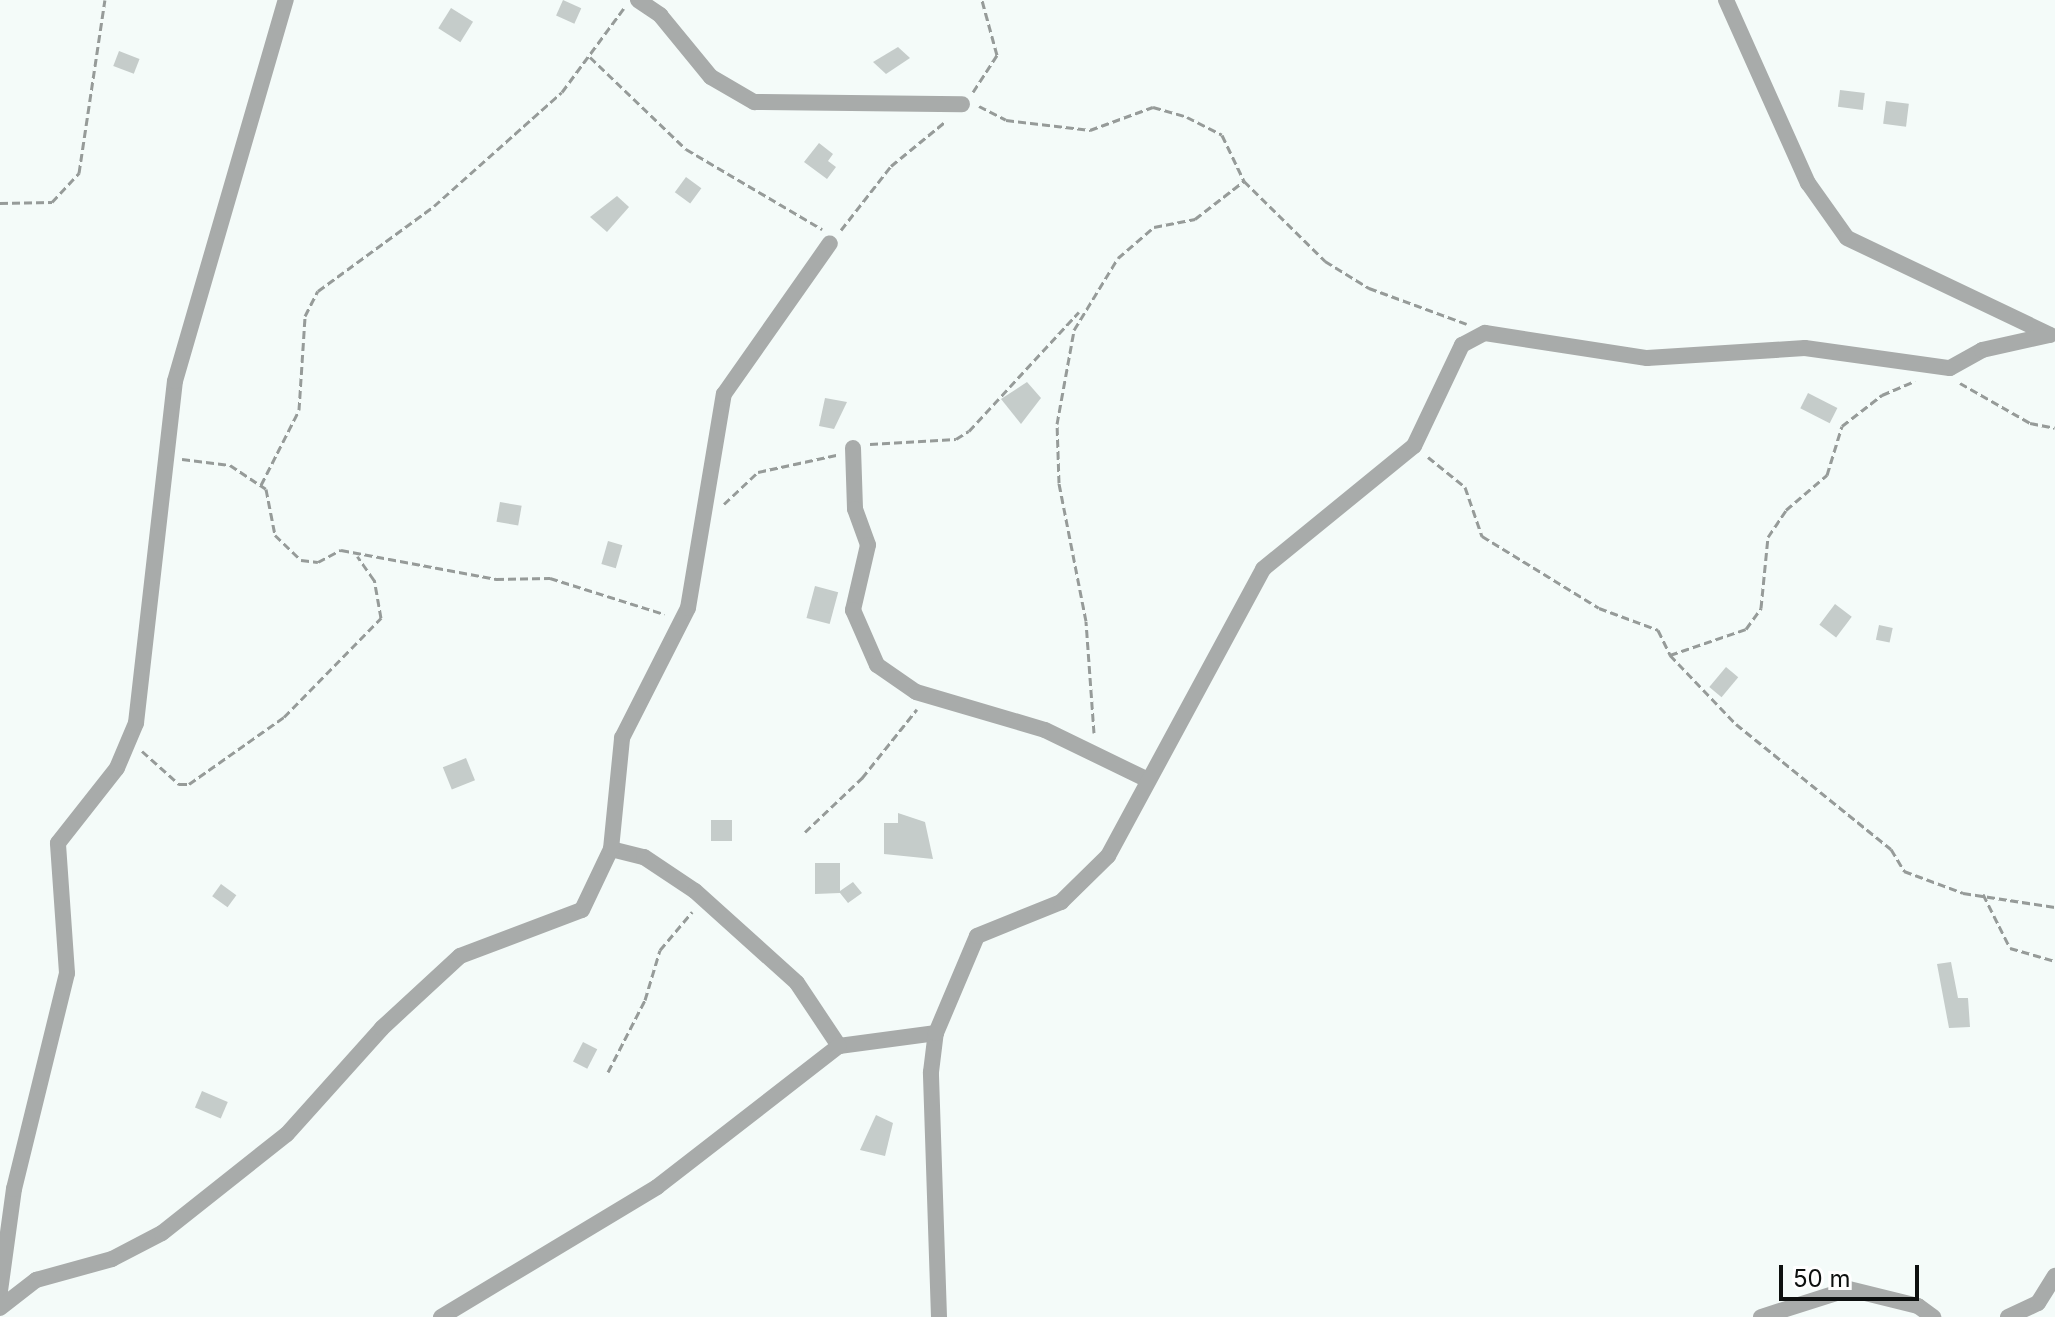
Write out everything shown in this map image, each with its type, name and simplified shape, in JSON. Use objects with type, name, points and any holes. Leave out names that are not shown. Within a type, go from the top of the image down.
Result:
[{"type":"street","points":[[0,1291],[21,1158],[67,973],[58,843],[131,741],[156,584],[162,457],[175,381],[286,0]]},
{"type":"street","points":[[638,0],[711,77],[754,102],[962,104]]},
{"type":"street","points":[[1726,0],[1808,183],[1847,238],[2052,336]]},
{"type":"street","points":[[0,1308],[36,1280],[112,1259],[162,1233],[287,1134],[382,1028],[460,956],[582,910],[611,849],[622,738],[681,626],[704,529],[724,394],[830,243]]},
{"type":"street","points":[[939,1317],[936,1033],[977,936],[1004,919],[1045,911],[1088,880],[1129,826],[1148,780],[1263,569],[1414,446],[1451,360],[1485,333],[1647,358],[1805,348],[1950,368],[2004,343],[2052,336]]},
{"type":"street","points":[[853,448],[855,509],[868,545],[856,623],[877,665],[931,696],[1000,714],[1148,780]]},
{"type":"street","points":[[611,849],[644,857],[703,899],[797,983],[839,1046]]},
{"type":"street","points":[[441,1317],[657,1187],[839,1046],[936,1033]]},
{"type":"street","points":[[2008,1317],[2038,1303],[2055,1276]]},
{"type":"street","points":[[1761,1317],[1849,1289],[1918,1306],[1933,1317]]},
{"type":"path","points":[[0,203],[52,202],[69,192],[79,173],[105,0]]},
{"type":"path","points":[[261,485],[299,410],[305,316],[318,291],[434,206],[562,92],[630,0]]},
{"type":"path","points":[[982,0],[997,55],[967,98],[1006,120],[1090,130],[1153,107],[1169,110],[1222,135],[1244,181],[1325,261],[1369,288],[1435,308],[1485,333]]},
{"type":"path","points":[[590,57],[686,149],[792,205],[830,243],[891,166],[962,104]]},
{"type":"path","points":[[704,529],[758,472],[853,448],[918,436],[956,439],[1080,311],[1118,258],[1154,227],[1195,219],[1244,181]]},
{"type":"path","points":[[1080,311],[1057,424],[1059,483],[1086,621],[1096,755]]},
{"type":"path","points":[[1950,368],[1942,371],[1983,399],[2055,428]]},
{"type":"path","points":[[1670,655],[1746,629],[1761,608],[1768,537],[1786,510],[1827,475],[1842,426],[1882,395],[1922,379]]},
{"type":"path","points":[[1414,446],[1465,487],[1482,536],[1599,608],[1658,630],[1670,655],[1761,748],[1806,776],[1891,849],[1904,871],[1983,893],[2055,907]]},
{"type":"path","points":[[162,457],[214,460],[261,485],[270,495],[275,535],[290,555],[313,562],[341,550],[357,555],[444,564],[496,579],[550,578],[585,594],[640,602],[681,626]]},
{"type":"path","points":[[131,741],[179,784],[253,742],[375,630],[381,598],[357,555]]},
{"type":"path","points":[[805,832],[931,696]]},
{"type":"path","points":[[1983,893],[2010,948],[2055,961]]},
{"type":"path","points":[[608,1072],[645,1000],[660,950],[703,899]]},
{"type":"building","points":[[563,0],[581,8],[574,24],[556,16]]},
{"type":"building","points":[[451,8],[473,22],[460,42],[438,28]]},
{"type":"building","points":[[898,47],[910,58],[886,74],[873,62]]},
{"type":"building","points":[[119,51],[140,59],[134,74],[113,66]]},
{"type":"building","points":[[1840,90],[1865,93],[1863,110],[1838,107]]},
{"type":"building","points":[[1886,101],[1909,104],[1906,127],[1883,124]]},
{"type":"building","points":[[819,143],[833,154],[828,161],[836,167],[827,179],[804,162]]},
{"type":"building","points":[[686,177],[701,188],[690,204],[675,192]]},
{"type":"building","points":[[617,196],[629,207],[607,232],[590,217]]},
{"type":"building","points":[[1027,382],[1041,398],[1021,424],[1001,399]]},
{"type":"building","points":[[1808,393],[1837,408],[1830,423],[1800,408]]},
{"type":"building","points":[[825,398],[847,402],[834,429],[819,426]]},
{"type":"building","points":[[500,502],[522,506],[518,526],[497,522]]},
{"type":"building","points":[[608,541],[622,545],[616,568],[601,564]]},
{"type":"building","points":[[815,586],[838,592],[830,624],[806,618]]},
{"type":"building","points":[[1835,604],[1852,617],[1836,637],[1819,625]]},
{"type":"building","points":[[1879,625],[1893,628],[1890,643],[1876,640]]},
{"type":"building","points":[[1726,667],[1738,677],[1722,697],[1709,687]]},
{"type":"building","points":[[466,758],[475,780],[452,790],[443,767]]},
{"type":"building","points":[[898,813],[925,822],[933,859],[884,854],[884,823],[898,823]]},
{"type":"building","points":[[711,820],[732,820],[732,841],[711,841]]},
{"type":"building","points":[[815,863],[840,863],[840,891],[853,882],[862,893],[848,903],[840,893],[815,894]]},
{"type":"building","points":[[221,884],[236,895],[228,907],[212,896]]},
{"type":"building","points":[[1951,962],[1958,998],[1968,998],[1970,1027],[1949,1028],[1937,964]]},
{"type":"building","points":[[583,1042],[597,1049],[587,1069],[573,1062]]},
{"type":"building","points":[[202,1091],[228,1102],[221,1119],[195,1108]]},
{"type":"building","points":[[876,1115],[893,1123],[885,1156],[860,1150]]}]
